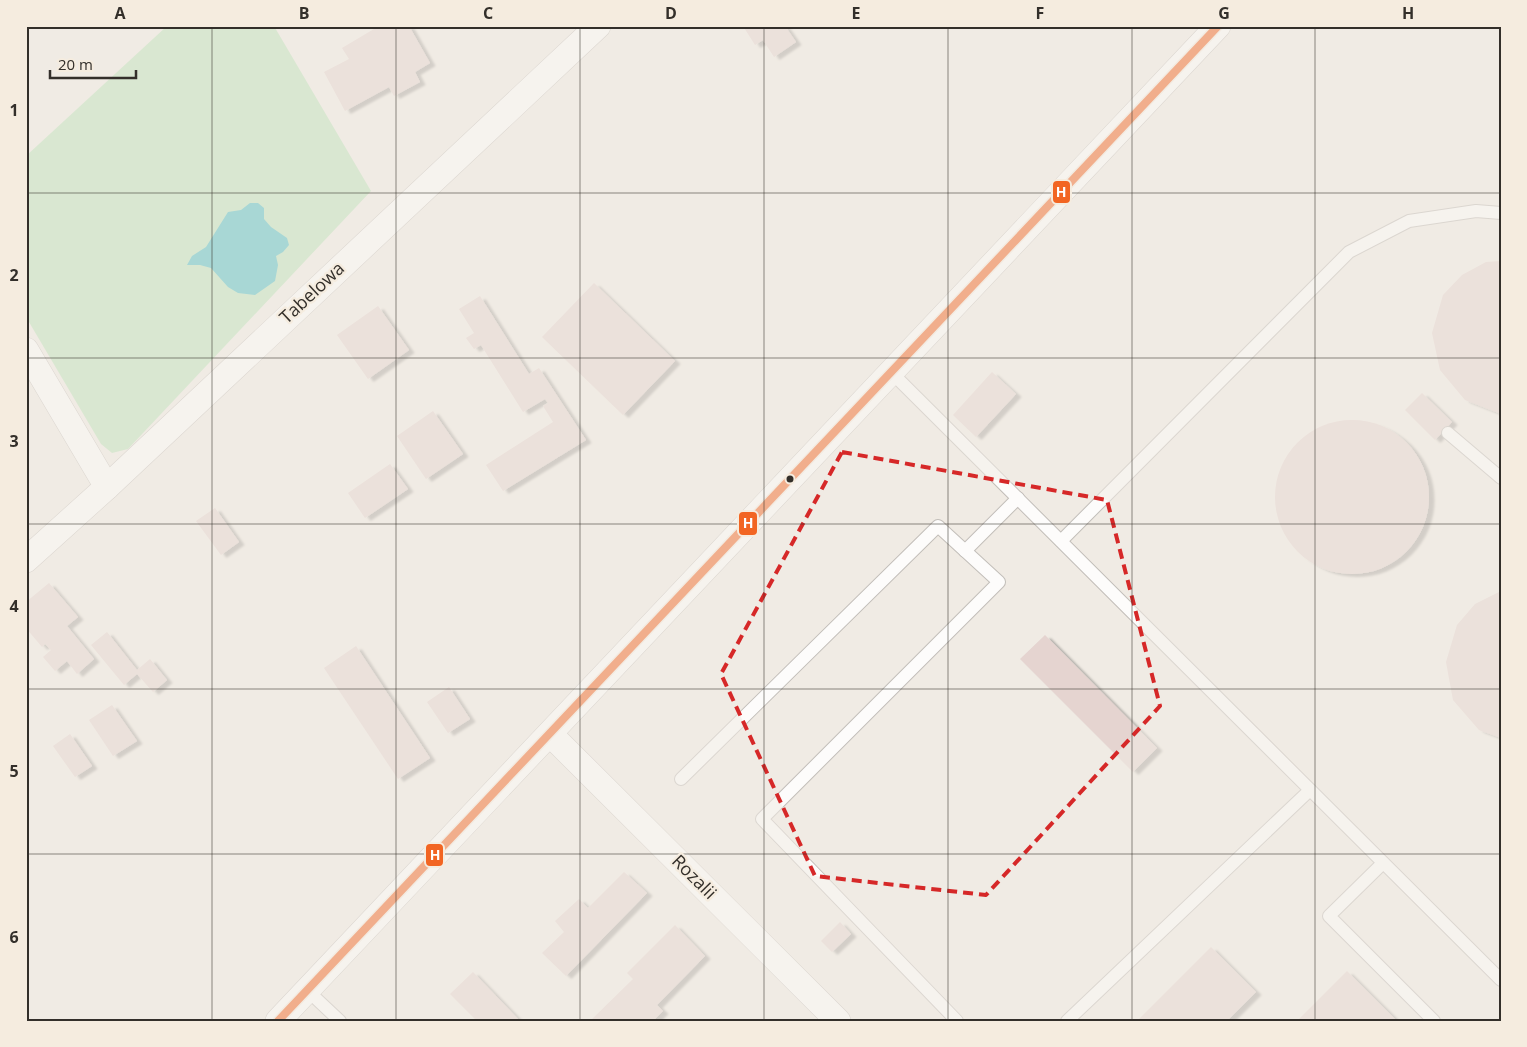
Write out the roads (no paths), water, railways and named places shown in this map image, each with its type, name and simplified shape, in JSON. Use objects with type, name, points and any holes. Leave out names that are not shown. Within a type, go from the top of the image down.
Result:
[{"type":"street","name":"Tabelowa","points":[[26,560],[107,487],[598,26]]},
{"type":"street","points":[[278,1021],[1218,26]]},
{"type":"street","points":[[26,350],[107,487]]},
{"type":"street","name":"Rozalii","points":[[550,734],[838,1021]]},
{"type":"lane","points":[[1061,541],[1349,252],[1409,221],[1476,211],[1501,212]]},
{"type":"lane","points":[[892,372],[1501,980]]},
{"type":"lane","points":[[1448,433],[1501,478]]},
{"type":"lane","points":[[965,552],[1018,498]]},
{"type":"lane","points":[[681,779],[938,526],[999,582],[762,820],[957,1021]]},
{"type":"lane","points":[[1067,1021],[1310,790]]},
{"type":"lane","points":[[1383,863],[1328,916],[1434,1021]]},
{"type":"lane","points":[[307,990],[340,1021]]},
{"type":"water","points":[[250,203],[258,203],[264,208],[264,219],[271,227],[287,238],[289,245],[276,256],[278,265],[275,281],[255,295],[238,293],[228,287],[211,268],[200,265],[187,265],[192,256],[206,247],[228,212],[241,210]]}]
